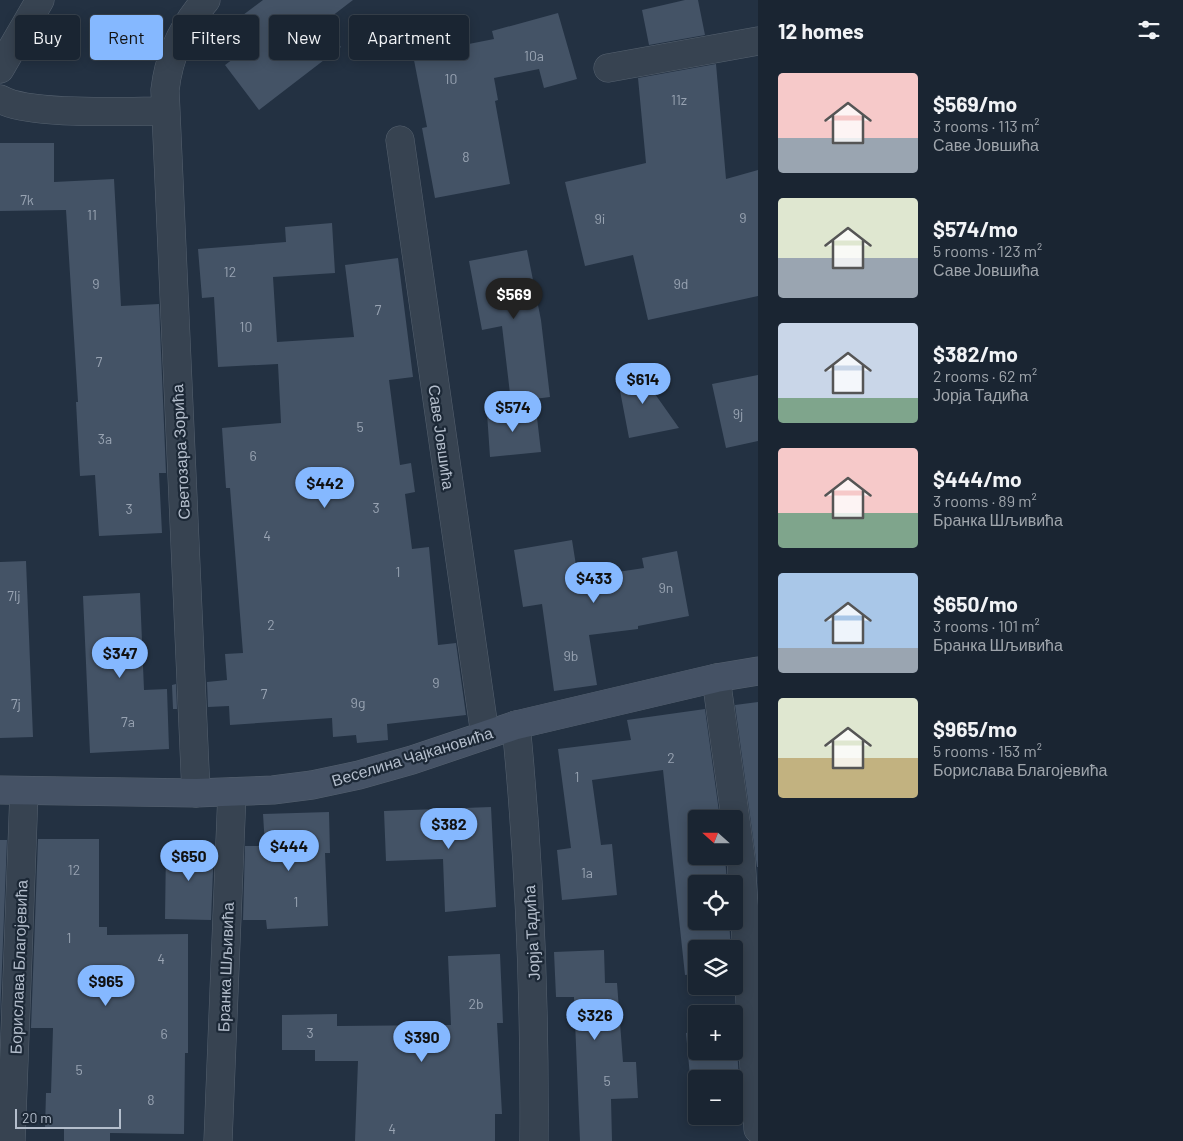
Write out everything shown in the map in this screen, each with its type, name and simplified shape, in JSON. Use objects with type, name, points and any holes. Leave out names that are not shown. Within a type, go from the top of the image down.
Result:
[{"type":"street","points":[[0,69],[40,0]]},
{"type":"street","name":"Светозара Зорића","points":[[196,793],[165,111],[167,76],[177,42],[187,23],[206,0]]},
{"type":"street","points":[[608,68],[758,41]]},
{"type":"street","points":[[0,99],[12,105],[56,110],[165,111]]},
{"type":"street","name":"Саве Јовшића","points":[[400,140],[485,735]]},
{"type":"street","name":"Веселина Чајкановића","points":[[12,791],[196,793],[312,785],[359,775],[454,747],[516,725],[716,678],[758,671]]},
{"type":"street","points":[[716,678],[741,859],[758,1129]]},
{"type":"street","name":"Јорја Тадића","points":[[516,725],[531,910],[535,1016],[534,1141]]},
{"type":"street","name":"Борислава Благојевића","points":[[11,1141],[12,791]]},
{"type":"street","name":"Бранка Шљивића","points":[[218,1141],[232,792]]},
{"type":"building","points":[[263,0],[353,0],[333,15],[269,15],[269,60],[324,60],[259,110],[225,65],[232,60],[259,60],[259,15],[243,15]]},
{"type":"building","points":[[685,0],[698,0],[705,35],[649,45],[642,10]]},
{"type":"building","points":[[558,13],[577,79],[544,88],[539,69],[494,78],[498,100],[495,101],[510,184],[435,198],[422,128],[427,127],[414,60],[469,60],[469,44],[494,39],[492,31]]},
{"type":"building","points":[[716,64],[726,179],[758,170],[758,296],[648,320],[633,255],[585,266],[565,182],[646,163],[638,78]]},
{"type":"building","points":[[0,143],[54,143],[54,182],[114,179],[121,306],[159,304],[166,473],[159,473],[162,533],[99,536],[95,475],[80,476],[76,402],[78,402],[66,210],[0,211]]},
{"type":"building","points":[[332,223],[335,273],[273,277],[277,342],[354,337],[345,265],[398,258],[413,377],[389,380],[400,465],[411,463],[415,492],[405,494],[412,549],[429,547],[438,645],[456,643],[466,715],[387,724],[388,740],[357,743],[356,735],[333,737],[332,718],[230,725],[229,706],[208,707],[207,682],[227,680],[225,654],[243,653],[230,488],[226,488],[222,428],[281,423],[278,364],[218,367],[214,297],[202,298],[198,249],[286,242],[285,227]]},
{"type":"building","points":[[527,250],[541,320],[550,397],[511,402],[502,326],[482,330],[469,261]]},
{"type":"building","points":[[649,368],[655,394],[679,428],[629,438],[617,375]]},
{"type":"building","points":[[758,375],[758,441],[726,448],[712,384]]},
{"type":"building","points":[[536,409],[541,452],[490,457],[487,413]]},
{"type":"building","points":[[572,540],[578,578],[644,568],[642,558],[677,551],[689,616],[638,626],[638,629],[589,635],[597,685],[554,691],[542,604],[523,607],[514,550]]},
{"type":"building","points":[[26,561],[33,737],[0,738],[0,562]]},
{"type":"building","points":[[140,593],[144,690],[167,689],[169,749],[90,753],[83,596]]},
{"type":"building","points":[[176,684],[177,709],[173,709],[172,685]]},
{"type":"building","points":[[758,702],[758,867],[757,867],[735,705]]},
{"type":"building","points":[[705,709],[719,810],[688,810],[688,865],[726,865],[726,875],[688,875],[688,930],[730,930],[730,940],[688,940],[688,975],[685,975],[663,770],[592,780],[601,845],[612,844],[617,895],[562,900],[557,850],[571,848],[558,749],[631,740],[627,720]]},
{"type":"building","points":[[491,807],[496,907],[445,912],[443,859],[386,861],[384,811]]},
{"type":"building","points":[[329,812],[330,853],[325,853],[328,926],[267,929],[266,920],[243,920],[245,846],[265,846],[263,814]]},
{"type":"building","points":[[38,839],[99,839],[99,927],[107,927],[107,935],[188,934],[188,1053],[185,1053],[184,1134],[110,1133],[110,1141],[64,1141],[64,1128],[45,1128],[46,1093],[51,1093],[53,1028],[31,1028]]},
{"type":"building","points":[[0,840],[7,840],[0,1017]]},
{"type":"building","points":[[166,846],[214,846],[211,920],[165,919]]},
{"type":"building","points":[[604,950],[605,983],[617,983],[623,1062],[636,1062],[638,1098],[611,1099],[612,1141],[580,1141],[574,997],[556,997],[554,952]]},
{"type":"building","points":[[500,954],[503,1023],[497,1023],[502,1114],[495,1114],[495,1141],[355,1141],[358,1061],[315,1061],[315,1050],[282,1050],[282,1015],[337,1014],[337,1026],[451,1025],[448,956]]},
{"type":"building","points":[[686,1033],[688,1033],[688,1055]]},
{"type":"building","points":[[688,1060],[738,1060],[738,1070],[689,1070]]}]
